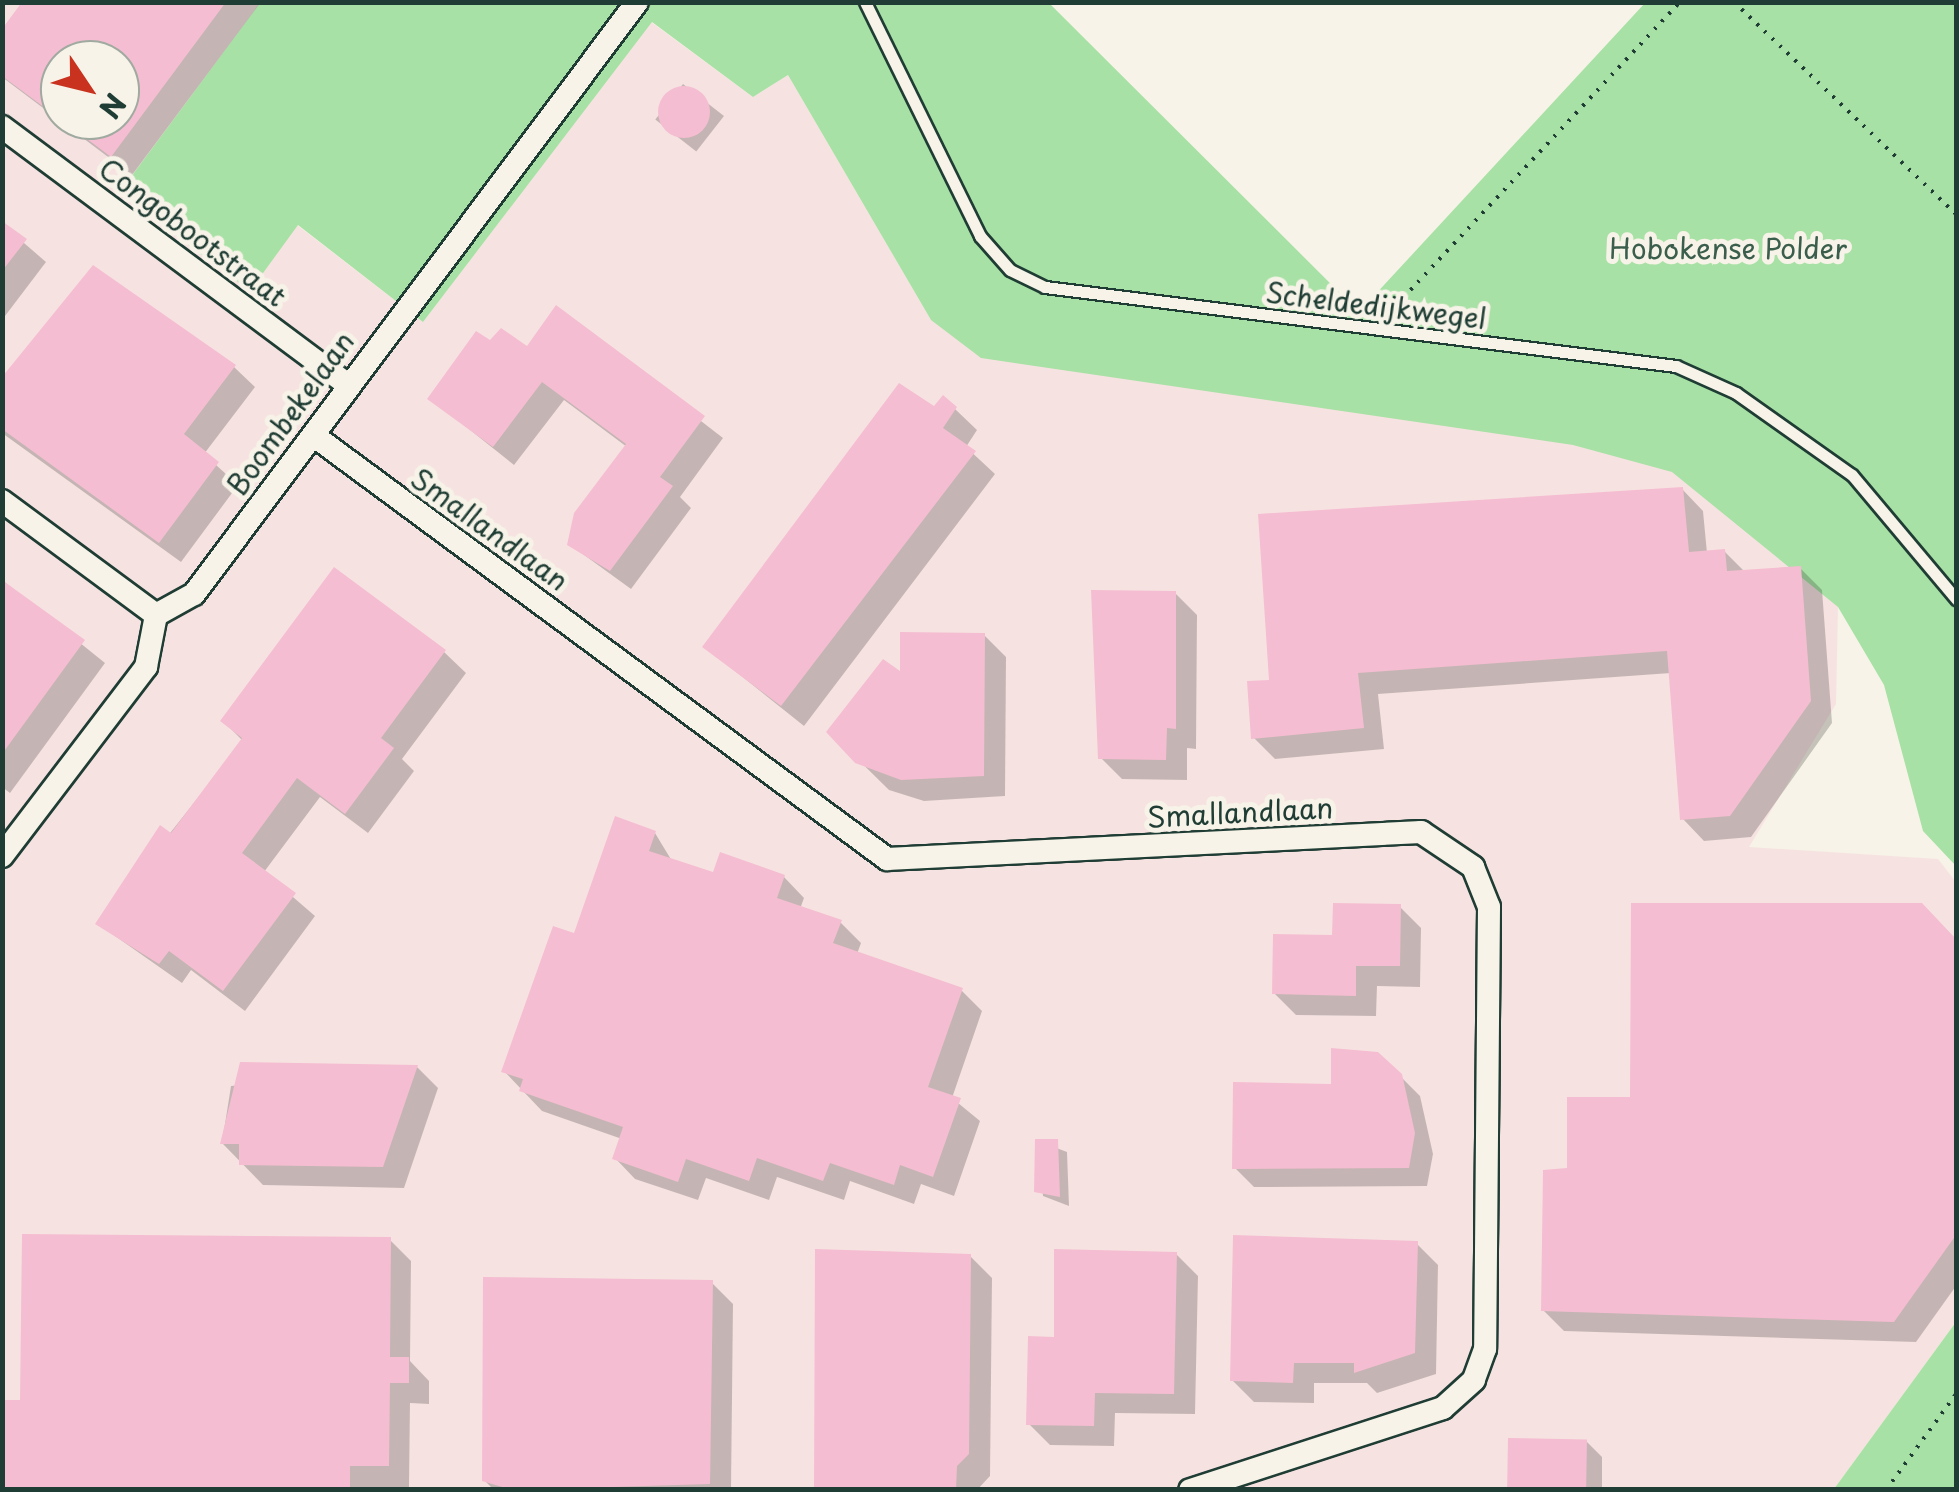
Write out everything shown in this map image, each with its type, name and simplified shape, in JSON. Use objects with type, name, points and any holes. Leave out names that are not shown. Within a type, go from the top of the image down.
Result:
[{"type":"street","name":"Boombekelaan","points":[[156,615],[194,594],[637,2]]},
{"type":"street","name":"Congobootstraat","points":[[2,128],[348,384]]},
{"type":"street","name":"Smallandlaan","points":[[313,435],[888,859],[1421,832],[1473,867],[1490,907],[1485,1349],[1474,1380],[1443,1408],[1190,1490]]},
{"type":"street","points":[[2,501],[156,615],[146,667],[2,856]]},
{"type":"lane","name":"Scheldedijkwegel","points":[[865,2],[980,236],[1010,270],[1045,287],[1372,332],[1676,366],[1736,392],[1852,475],[1956,599]]},
{"type":"path","points":[[1372,332],[1680,2]]},
{"type":"path","points":[[1734,2],[1956,214]]},
{"type":"path","points":[[1886,1490],[1956,1394]]},
{"type":"shaded area","points":[[3,3],[260,3],[120,193],[250,291],[297,225],[423,322],[651,22],[753,97],[788,75],[931,320],[1591,447],[1672,471],[1810,576],[1838,607],[1836,704],[1749,847],[1938,859],[1956,882],[1956,1322],[1834,1489],[3,1490]]},
{"type":"green space","name":"Hobokense Polder","points":[[260,3],[1049,3],[1359,312],[1645,3],[1956,3],[1956,866],[1923,831],[1884,685],[1838,607],[1672,472],[1573,445],[981,358],[931,320],[788,75],[753,97],[652,22],[423,322],[298,225],[250,291],[119,193]]},
{"type":"green space","points":[[1956,1322],[1956,1489],[1834,1489]]},
{"type":"building","points":[[22,2],[226,2],[140,118],[140,40],[40,40],[40,104],[2,76],[2,29]]},
{"type":"building","points":[[684,86],[702,94],[710,112],[702,130],[684,138],[666,130],[658,112],[666,94]]},
{"type":"building","points":[[88,140],[124,140],[111,157]]},
{"type":"building","points":[[2,221],[27,239],[2,271]]},
{"type":"building","points":[[93,265],[236,365],[184,434],[219,462],[159,543],[2,429],[2,377]]},
{"type":"building","points":[[556,305],[705,416],[660,477],[673,486],[610,571],[567,545],[574,513],[626,444],[542,382],[493,447],[427,399],[476,331],[490,340],[501,328],[527,346]]},
{"type":"building","points":[[899,383],[934,406],[943,395],[957,407],[943,428],[976,451],[781,706],[702,647]]},
{"type":"building","points":[[1683,487],[1689,552],[1725,549],[1727,571],[1801,566],[1811,701],[1730,816],[1680,820],[1667,651],[1358,673],[1364,728],[1251,739],[1247,681],[1269,680],[1258,514]]},
{"type":"building","points":[[334,567],[446,650],[381,738],[394,748],[345,814],[297,778],[242,853],[296,893],[223,991],[169,951],[159,964],[95,924],[160,825],[171,833],[242,738],[220,721]]},
{"type":"building","points":[[2,580],[85,640],[2,754]]},
{"type":"building","points":[[1091,590],[1176,591],[1176,729],[1167,728],[1166,760],[1098,759]]},
{"type":"building","points":[[900,632],[985,633],[984,776],[901,780],[855,763],[826,732],[883,659],[900,671]]},
{"type":"building","points":[[615,816],[656,831],[649,851],[713,872],[720,852],[785,875],[777,898],[842,920],[833,943],[963,988],[928,1087],[961,1098],[933,1177],[900,1165],[894,1185],[830,1163],[823,1181],[757,1158],[749,1181],[686,1159],[678,1182],[612,1159],[623,1127],[519,1091],[523,1079],[501,1072],[553,926],[574,933]]},
{"type":"building","points":[[1333,903],[1401,904],[1400,966],[1356,966],[1356,996],[1272,994],[1273,934],[1332,935]]},
{"type":"building","points":[[1631,903],[1922,903],[1956,939],[1956,1235],[1894,1322],[1541,1311],[1543,1170],[1567,1168],[1567,1097],[1630,1097]]},
{"type":"building","points":[[1331,1048],[1378,1052],[1402,1074],[1415,1133],[1409,1168],[1232,1169],[1233,1082],[1331,1084]]},
{"type":"building","points":[[240,1062],[418,1065],[383,1167],[239,1165],[239,1144],[220,1144]]},
{"type":"building","points":[[1035,1139],[1058,1139],[1060,1197],[1034,1192]]},
{"type":"building","points":[[22,1234],[391,1237],[390,1357],[409,1357],[409,1383],[390,1383],[389,1466],[350,1466],[350,1490],[2,1490],[2,1400],[20,1400]]},
{"type":"building","points":[[1233,1235],[1418,1241],[1415,1353],[1354,1373],[1354,1363],[1294,1363],[1293,1383],[1230,1381]]},
{"type":"building","points":[[815,1249],[971,1254],[969,1454],[957,1466],[956,1490],[814,1490]]},
{"type":"building","points":[[1054,1249],[1177,1252],[1174,1394],[1095,1393],[1094,1426],[1026,1425],[1028,1336],[1054,1337]]},
{"type":"building","points":[[483,1277],[713,1280],[710,1484],[513,1490],[482,1481]]},
{"type":"building","points":[[1508,1438],[1587,1439],[1586,1490],[1507,1490]]}]
